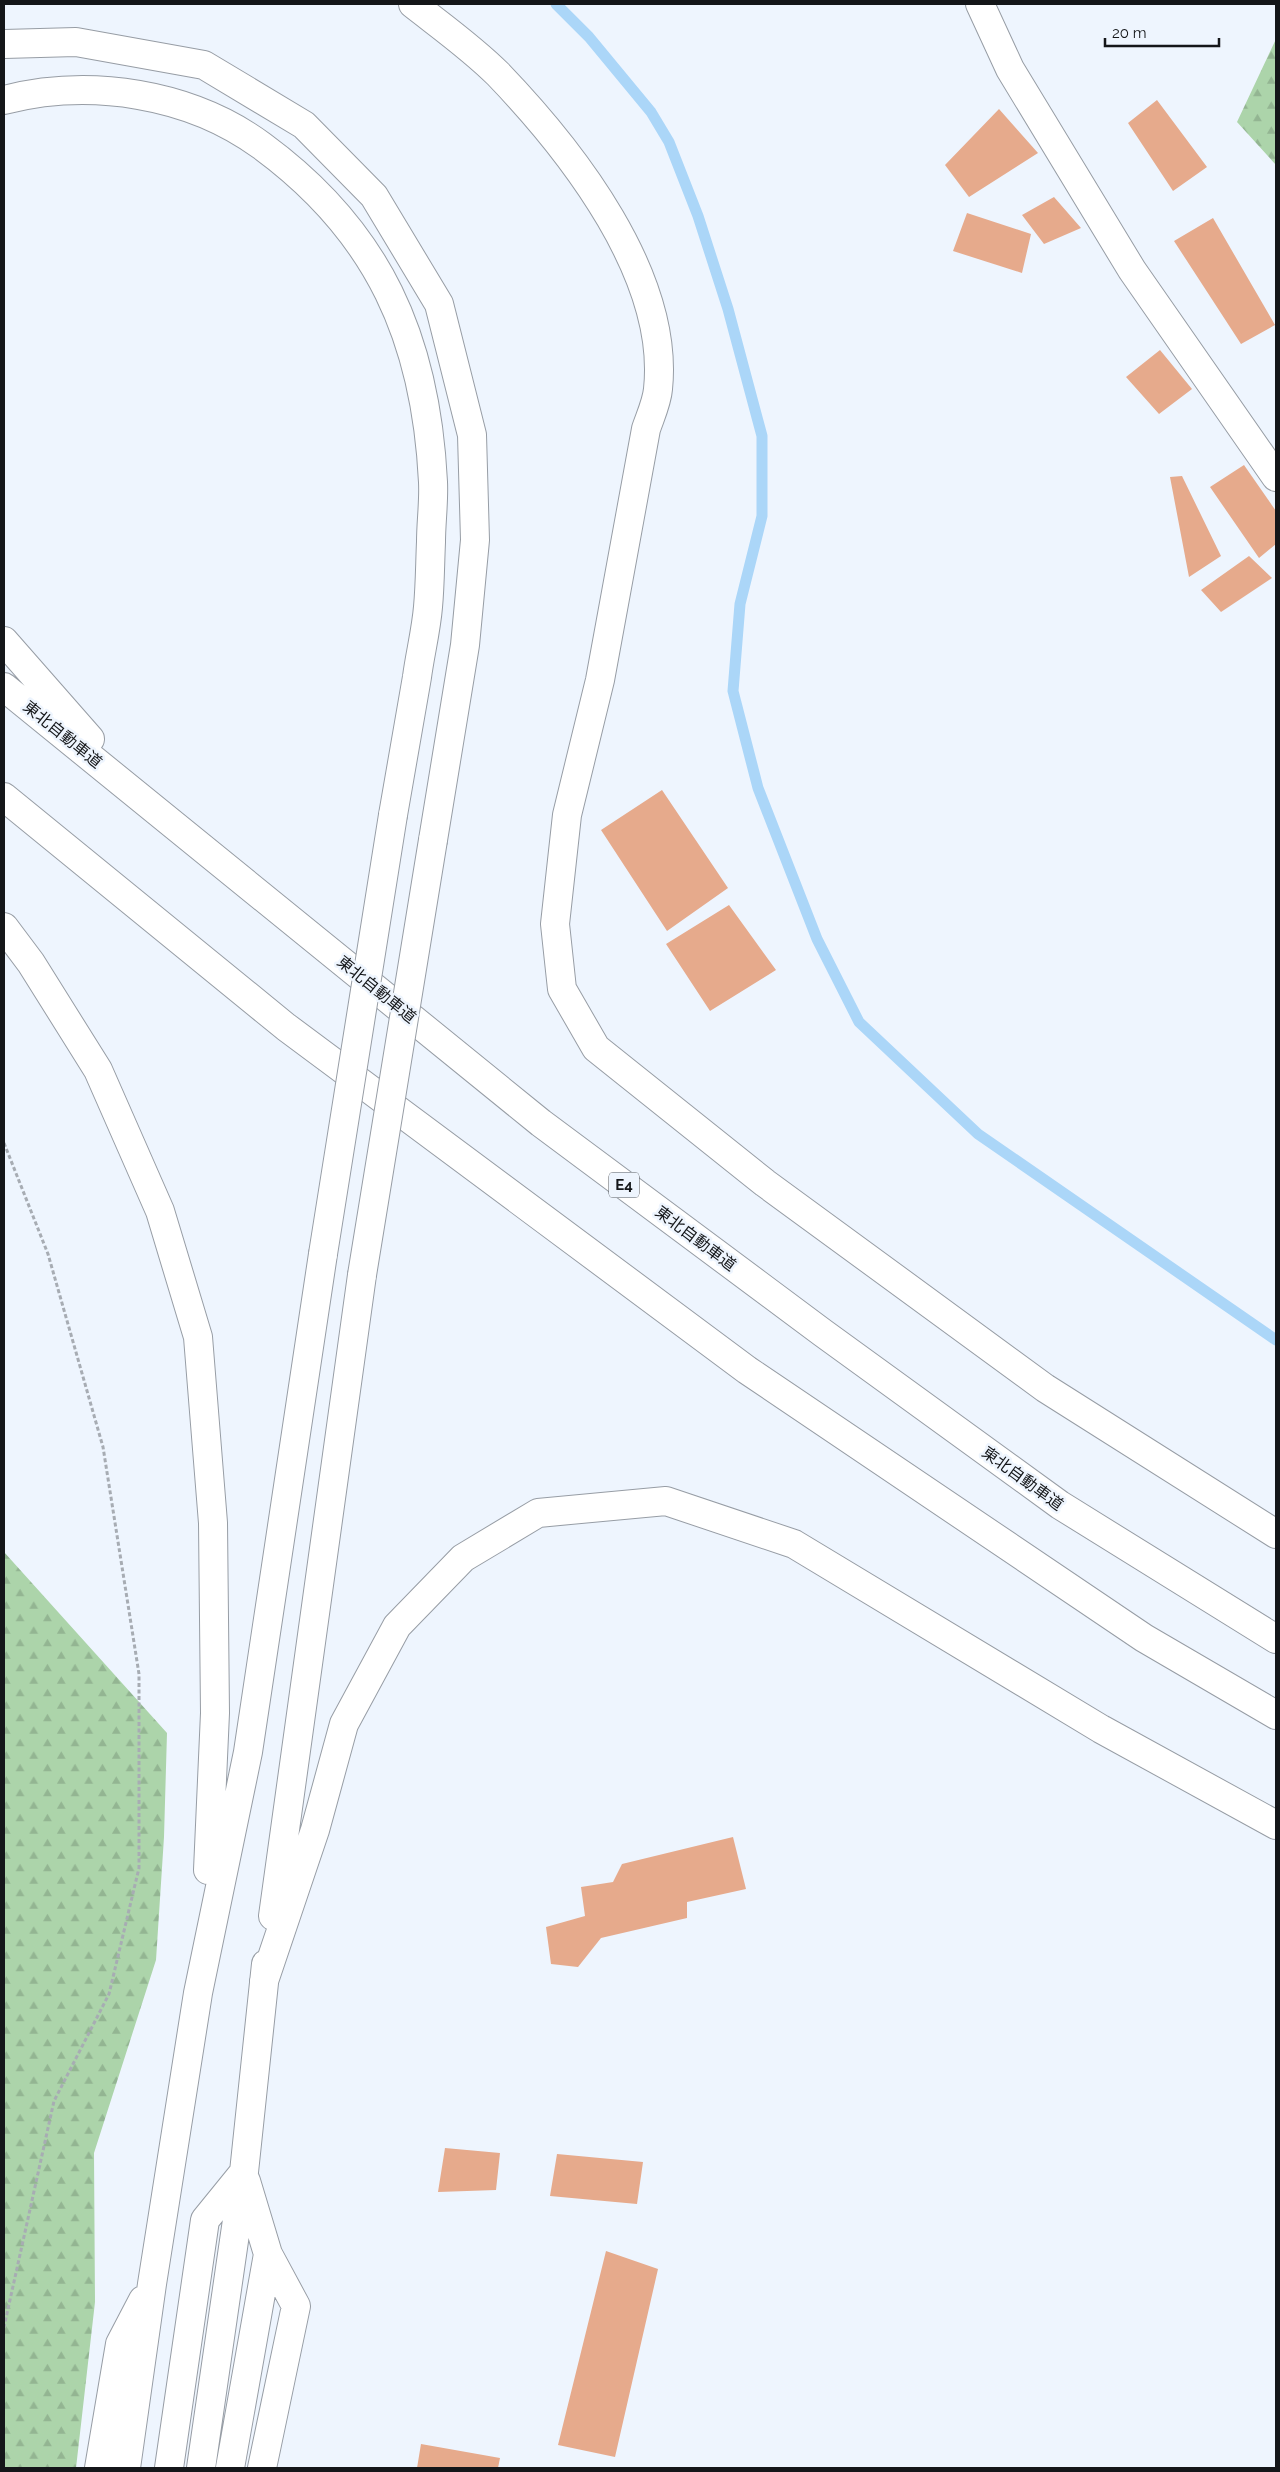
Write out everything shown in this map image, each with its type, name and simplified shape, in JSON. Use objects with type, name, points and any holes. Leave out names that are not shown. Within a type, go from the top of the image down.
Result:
[{"type":"main road","points":[[413,4],[496,73],[553,136],[598,196],[633,265],[654,318],[658,359],[658,390],[646,429],[600,680],[567,815],[555,924],[562,989],[596,1048],[764,1183],[1045,1388],[1276,1534]]},
{"type":"main road","points":[[980,4],[1010,69],[1132,270],[1276,477]]},
{"type":"main road","points":[[4,44],[76,42],[204,65],[304,125],[374,196],[439,304],[472,435],[475,540],[466,645],[362,1275],[264,1981],[244,2172],[201,2468]]},
{"type":"main road","points":[[4,100],[35,92],[95,89],[151,98],[197,111],[244,133],[282,161],[325,200],[360,244],[390,293],[410,342],[423,396],[433,483],[428,607],[323,1254],[248,1752],[198,1993],[152,2284],[126,2468]]},
{"type":"main road","points":[[4,641],[139,795]]},
{"type":"main road","name":"東北自動車道","points":[[4,687],[541,1123],[823,1333],[1060,1505],[1276,1639]]},
{"type":"main road","points":[[4,797],[286,1027],[747,1370],[1144,1638],[1276,1715]]},
{"type":"main road","points":[[4,927],[31,963],[98,1070],[160,1212],[198,1337],[213,1523],[215,1713],[212,1833],[198,1993]]},
{"type":"main road","points":[[264,1981],[315,1830],[344,1724],[396,1626],[462,1558],[538,1513],[666,1501],[794,1544],[1101,1729],[1276,1824]]},
{"type":"main road","points":[[244,2172],[268,2254],[296,2306],[262,2468]]},
{"type":"main road","points":[[169,2468],[205,2220],[244,2172]]},
{"type":"main road","points":[[230,2468],[268,2254]]},
{"type":"main road","points":[[99,2468],[120,2344],[152,2284]]},
{"type":"path","points":[[4,1143],[48,1254],[103,1447],[139,1674],[139,1868],[109,1994],[54,2101],[4,2327]]},
{"type":"green space","points":[[1276,39],[1276,165],[1237,122]]},
{"type":"green space","points":[[4,1552],[167,1733],[164,1837],[156,1960],[94,2153],[95,2302],[76,2468],[4,2468]]},
{"type":"building","points":[[1157,100],[1207,167],[1173,191],[1128,123]]},
{"type":"building","points":[[999,109],[1038,153],[969,197],[945,165]]},
{"type":"building","points":[[1054,197],[1081,228],[1044,244],[1022,215]]},
{"type":"building","points":[[967,213],[1031,234],[1022,273],[953,251]]},
{"type":"building","points":[[1213,218],[1275,325],[1241,344],[1174,241]]},
{"type":"building","points":[[1160,350],[1192,389],[1159,414],[1126,377]]},
{"type":"building","points":[[1244,465],[1276,511],[1276,544],[1259,558],[1210,487]]},
{"type":"building","points":[[1182,476],[1221,556],[1189,577],[1170,477]]},
{"type":"building","points":[[1249,556],[1272,578],[1221,612],[1201,590]]},
{"type":"building","points":[[662,790],[728,888],[667,931],[601,830]]},
{"type":"building","points":[[729,905],[776,970],[710,1011],[666,944]]},
{"type":"building","points":[[733,1837],[746,1889],[687,1902],[687,1918],[601,1938],[578,1967],[551,1964],[546,1927],[585,1916],[581,1887],[613,1882],[622,1864]]},
{"type":"building","points":[[445,2148],[500,2153],[496,2190],[438,2192]]},
{"type":"building","points":[[557,2154],[643,2162],[637,2204],[550,2196]]},
{"type":"building","points":[[606,2251],[658,2269],[615,2457],[558,2445]]},
{"type":"building","points":[[421,2444],[500,2458],[498,2468],[417,2468]]},
{"type":"waterway","points":[[556,4],[589,37],[651,112],[669,142],[698,216],[728,309],[762,436],[762,516],[740,604],[733,691],[758,788],[817,939],[859,1022],[978,1134],[1276,1340]]}]
